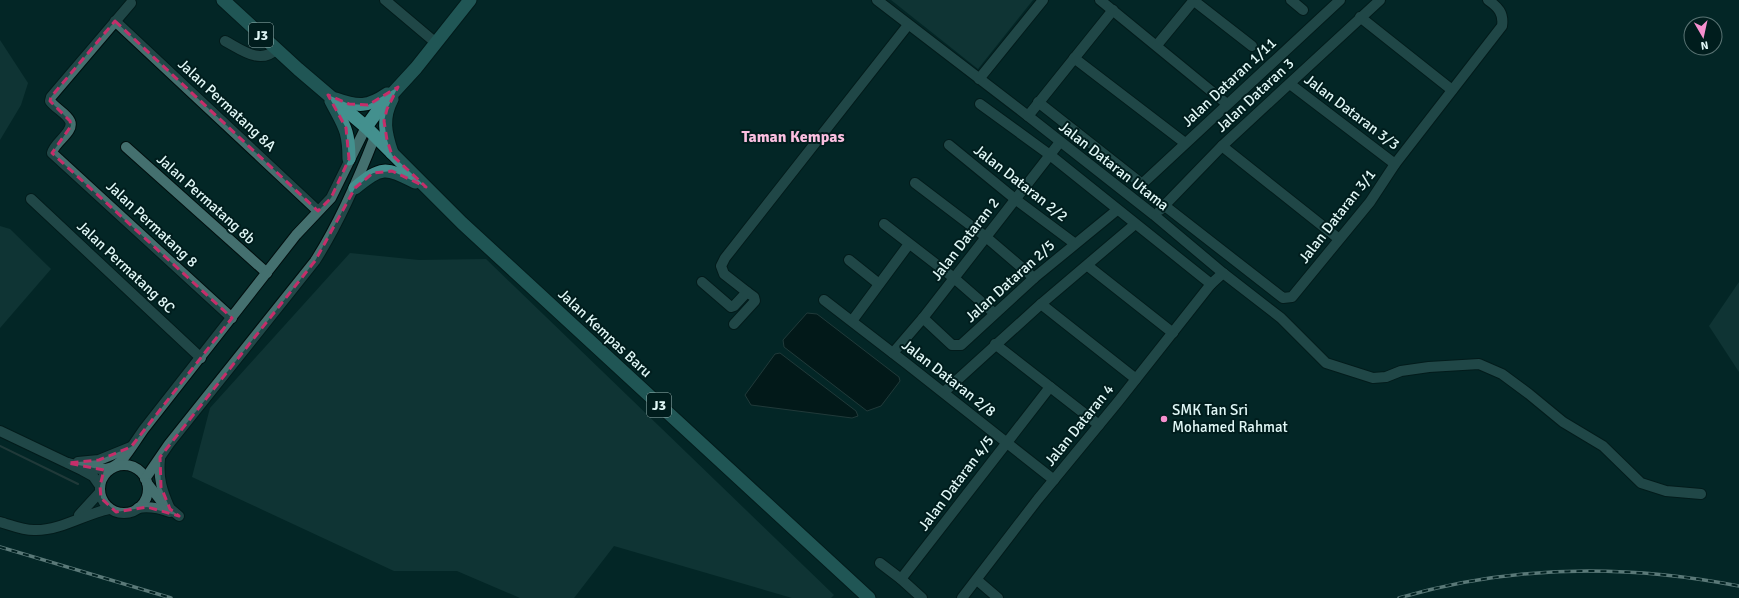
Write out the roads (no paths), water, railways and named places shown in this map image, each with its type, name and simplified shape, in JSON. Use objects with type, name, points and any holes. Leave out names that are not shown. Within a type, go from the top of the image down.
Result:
[{"type":"main road","name":"Jalan Kempas Baru","points":[[223,0],[328,96],[370,132],[392,155],[627,376],[869,598]]},
{"type":"main road","points":[[370,132],[382,104],[436,43],[470,0]]},
{"type":"main road","points":[[328,96],[349,104],[368,105],[377,101],[398,87]]},
{"type":"main road","points":[[392,155],[384,120],[387,109],[398,87]]},
{"type":"main road","points":[[328,96],[346,128],[349,140],[349,159]]},
{"type":"main road","points":[[355,188],[373,173],[392,170],[426,187]]},
{"type":"street","points":[[385,0],[436,43]]},
{"type":"street","name":"Jalan Dataran Utama","points":[[877,0],[1154,215],[1223,273],[1280,318],[1326,363],[1373,378],[1386,377],[1401,371],[1430,367],[1480,364],[1502,374],[1563,422],[1603,446],[1641,483],[1666,491],[1701,494]]},
{"type":"street","points":[[979,78],[1043,0]]},
{"type":"street","points":[[1100,0],[1157,45],[1227,104]]},
{"type":"street","points":[[1157,45],[1194,0],[1252,46]]},
{"type":"street","points":[[1291,0],[1303,10]]},
{"type":"street","name":"Jalan Dataran 1/11","points":[[1038,102],[1142,184],[1340,0]]},
{"type":"street","name":"Jalan Dataran 3","points":[[1154,215],[1165,206],[1222,146],[1380,0]]},
{"type":"street","name":"Jalan Dataran 3/1","points":[[1165,206],[1283,298],[1292,297],[1370,202],[1395,164],[1502,26],[1503,19],[1501,11],[1488,0]]},
{"type":"street","points":[[115,22],[131,3]]},
{"type":"street","points":[[1028,116],[1113,10]]},
{"type":"street","points":[[1360,17],[1452,90]]},
{"type":"street","name":"Jalan Permatang 8","points":[[115,22],[51,97],[50,101],[70,121],[71,126],[70,131],[55,145],[52,153],[232,318]]},
{"type":"street","name":"Jalan Permatang 8A","points":[[115,22],[318,211]]},
{"type":"street","points":[[734,324],[755,301],[754,298],[724,274],[721,266],[725,258],[908,25]]},
{"type":"street","points":[[225,41],[258,58],[270,55],[277,50]]},
{"type":"street","points":[[1074,58],[1185,143]]},
{"type":"street","name":"Jalan Dataran 3/3","points":[[1290,84],[1395,164]]},
{"type":"street","points":[[980,104],[1050,155],[1118,210],[1134,225],[1211,284]]},
{"type":"street","points":[[73,520],[86,510],[100,489],[102,479],[111,469],[121,462],[131,447],[296,235],[331,198],[349,159],[370,132]]},
{"type":"street","points":[[138,508],[146,497],[146,481],[160,457],[315,261],[329,240],[342,210],[355,188],[370,132]]},
{"type":"street","name":"Jalan Dataran 2","points":[[893,353],[923,318],[1060,142]]},
{"type":"street","name":"Jalan Dataran 2/2","points":[[949,145],[1015,199],[1074,243]]},
{"type":"street","points":[[1222,146],[1339,239]]},
{"type":"street","name":"Jalan Permatang 8b","points":[[126,147],[267,273]]},
{"type":"street","points":[[915,183],[986,237],[1034,278]]},
{"type":"street","name":"Jalan Permatang 8C","points":[[31,199],[201,358]]},
{"type":"street","name":"Jalan Dataran 2/5","points":[[923,318],[952,345],[961,345],[994,313],[1074,243],[1118,210]]},
{"type":"street","points":[[884,224],[954,278],[994,313]]},
{"type":"street","points":[[944,392],[1041,304],[1088,266],[1134,225]]},
{"type":"street","points":[[852,321],[910,244]]},
{"type":"street","points":[[849,260],[879,284]]},
{"type":"street","points":[[1088,266],[1173,333]]},
{"type":"street","name":"Jalan Dataran 4","points":[[962,598],[1054,480],[1211,284],[1223,273]]},
{"type":"street","points":[[702,282],[732,307],[747,292]]},
{"type":"street","name":"Jalan Dataran 2/8","points":[[824,300],[944,392],[1054,480]]},
{"type":"street","points":[[1041,304],[1136,379]]},
{"type":"street","points":[[996,344],[1099,425]]},
{"type":"street","name":"Jalan Dataran 4/5","points":[[901,579],[1050,387]]},
{"type":"street","points":[[0,431],[93,476],[100,489],[104,503],[109,508],[124,513],[138,508],[159,508],[179,516],[153,492],[137,469],[131,466],[117,466],[111,469],[102,470],[68,463]]},
{"type":"street","points":[[68,463],[99,460],[131,447]]},
{"type":"street","points":[[160,457],[158,471],[161,487],[170,509]]},
{"type":"street","points":[[0,522],[36,530],[54,528],[109,508]]},
{"type":"street","points":[[880,563],[922,598]]},
{"type":"street","points":[[977,580],[998,598]]},
{"type":"waterway","points":[[0,446],[78,484]]},
{"type":"railway","points":[[0,547],[171,598]]},
{"type":"railway","points":[[1399,598],[1441,587],[1483,579],[1568,571],[1611,571],[1654,574],[1739,586]]},
{"type":"place","name":"SMK Tan Sri Mohamed Rahmat","points":[[1164,419]]},
{"type":"district","name":"Taman Kempas","points":[[793,136]]}]
